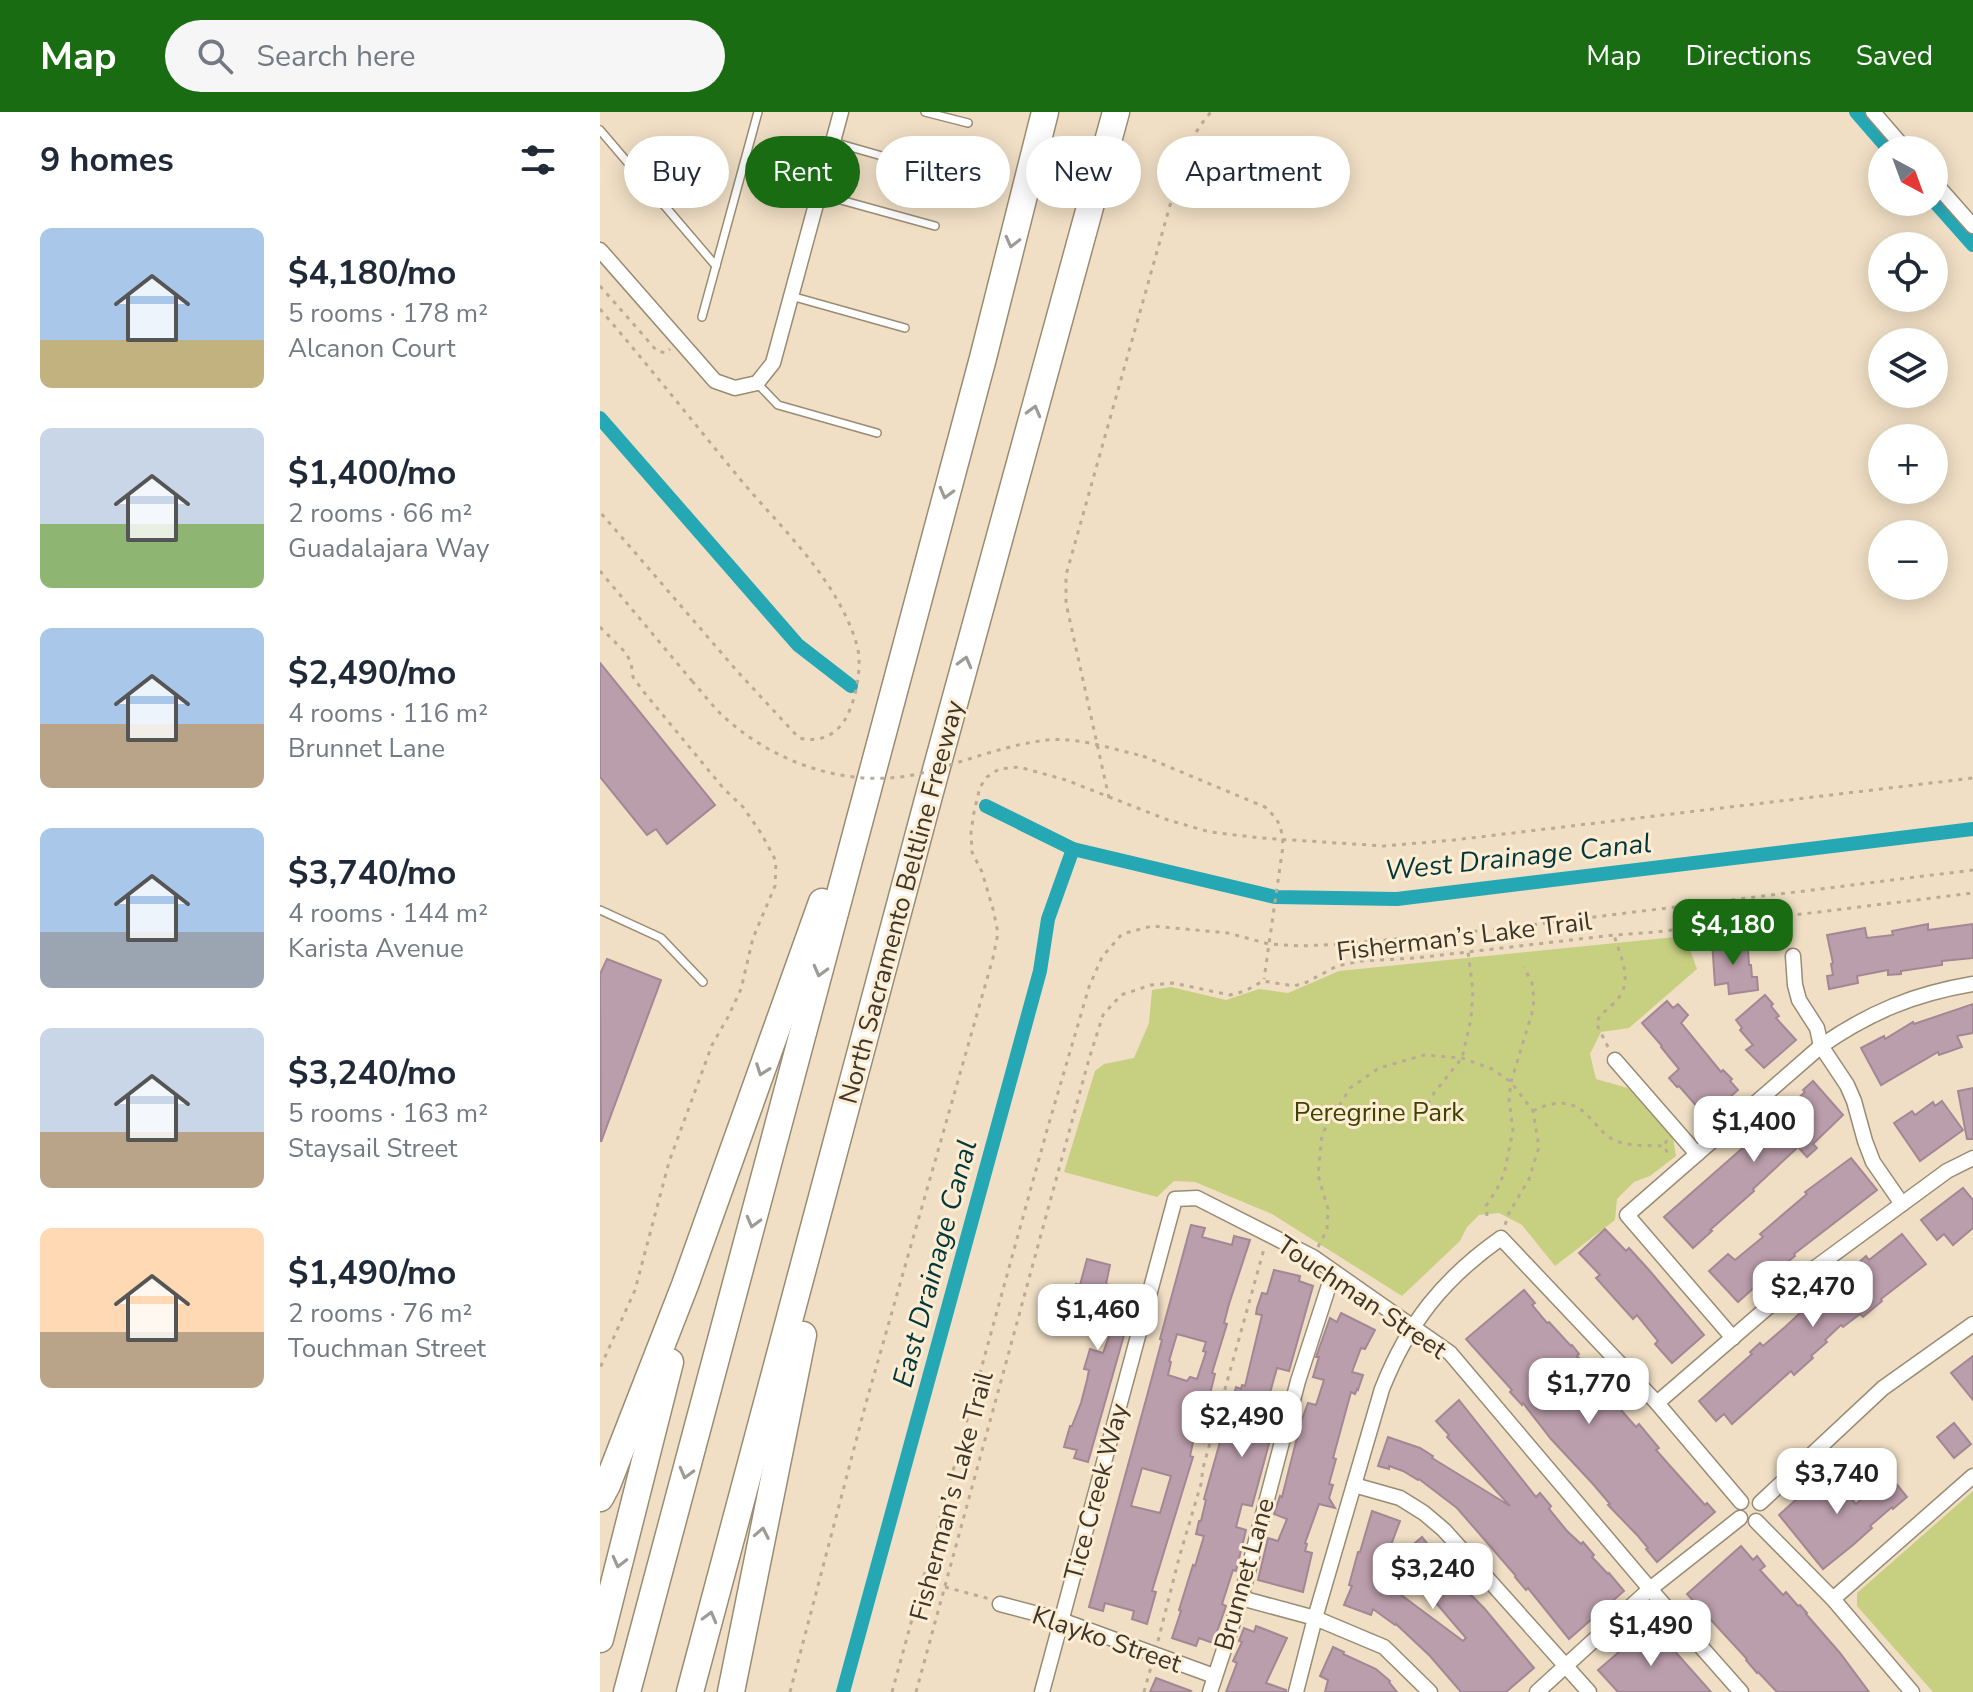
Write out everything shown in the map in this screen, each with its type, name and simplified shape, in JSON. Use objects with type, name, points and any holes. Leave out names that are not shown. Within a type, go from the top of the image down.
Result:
[{"type":"highway","points":[[627,1692],[1045,112]]},
{"type":"highway","name":"North Sacramento Beltline Freeway","points":[[690,1692],[930,792],[1116,112]]},
{"type":"highway","points":[[600,1498],[700,1242],[883,733]]},
{"type":"highway","points":[[731,1692],[790,1392],[866,1035]]},
{"type":"highway","points":[[600,1639],[700,1242]]},
{"type":"street","points":[[835,136],[841,112]]},
{"type":"street","points":[[1873,112],[1894,136]]},
{"type":"street","points":[[1948,198],[1973,226]]},
{"type":"street","points":[[600,250],[715,381],[735,388],[757,383],[773,363],[815,208]]},
{"type":"street","points":[[1793,956],[1795,985],[1806,1012],[1817,1028],[1821,1046],[1847,1085],[1873,1162],[1902,1204]]},
{"type":"street","points":[[1733,1338],[1627,1215],[1821,1046],[1850,1026],[1913,998],[1973,984]]},
{"type":"street","points":[[1615,1060],[1697,1154]]},
{"type":"street","points":[[1657,1403],[1804,1276],[1947,1171],[1973,1158]]},
{"type":"street","name":"Touchman Street","points":[[1175,1199],[1197,1198],[1313,1257],[1450,1353],[1741,1692]]},
{"type":"street","name":"Tice Creek Way","points":[[1042,1692],[1175,1199]]},
{"type":"street","points":[[1296,1692],[1382,1389],[1393,1361],[1433,1297],[1476,1255],[1501,1238],[1657,1403],[1741,1502]]},
{"type":"street","name":"Brunnet Lane","points":[[1210,1692],[1241,1598],[1298,1381],[1333,1273]]},
{"type":"street","points":[[1760,1503],[1883,1388],[1973,1324]]},
{"type":"street","points":[[1833,1599],[1973,1476]]},
{"type":"street","points":[[1354,1485],[1400,1498],[1444,1530],[1589,1692]]},
{"type":"street","points":[[1752,1498],[1760,1503],[1763,1511],[1756,1521],[1746,1522],[1740,1518],[1738,1509],[1741,1502],[1752,1498]]},
{"type":"street","points":[[1537,1692],[1650,1589],[1740,1518]]},
{"type":"street","points":[[1756,1521],[1833,1599],[1912,1692]]},
{"type":"street","points":[[1241,1598],[1315,1618],[1384,1647],[1430,1692]]},
{"type":"street","name":"Klayko Street","points":[[995,1601],[1061,1620],[1214,1676]]},
{"type":"lane","points":[[702,317],[758,112]]},
{"type":"lane","points":[[925,112],[968,123]]},
{"type":"lane","points":[[600,130],[716,266]]},
{"type":"lane","points":[[860,205],[935,226]]},
{"type":"lane","points":[[791,296],[905,328]]},
{"type":"lane","points":[[757,383],[778,405],[877,433]]},
{"type":"lane","points":[[600,910],[661,938],[703,982]]},
{"type":"path","points":[[1109,798],[1066,603],[1066,575],[1183,159],[1191,139],[1211,112]]},
{"type":"path","points":[[600,286],[657,351],[666,353],[679,341]]},
{"type":"path","points":[[600,309],[781,525],[840,604],[861,660],[850,710],[836,730],[820,740],[799,738],[600,512]]},
{"type":"path","points":[[600,571],[724,717],[765,748],[810,769],[845,776],[890,779],[1002,749],[1049,740],[1088,743],[1143,756],[1265,807],[1277,819],[1283,846],[1263,981]]},
{"type":"path","points":[[790,1692],[866,1403],[993,958],[998,933],[982,872],[972,852],[971,832],[980,787],[987,777],[999,769],[1019,767],[1066,780],[1168,820],[1210,832],[1384,846],[1973,778]]},
{"type":"path","points":[[892,1692],[1089,987],[1102,957],[1122,934],[1152,926],[1228,933],[1269,944],[1344,944],[1498,929],[1973,870]]},
{"type":"path","name":"Fisherman’s Lake Trail","points":[[916,1692],[1089,1059],[1103,1015],[1121,995],[1151,985],[1180,984],[1230,995],[1263,981],[1294,986],[1347,964],[1656,932],[1973,893]]},
{"type":"path","points":[[1786,915],[1793,956]]},
{"type":"path","points":[[1614,935],[1626,979],[1625,991],[1600,1013],[1596,1023],[1615,1060]]},
{"type":"path","points":[[1428,1104],[1462,1058],[1471,1019],[1473,991],[1468,952]]},
{"type":"path","points":[[1487,1216],[1486,1206],[1504,1174],[1513,1130],[1509,1099],[1511,1082],[1534,1000],[1532,983],[1524,967]]},
{"type":"path","points":[[1313,1257],[1327,1229],[1328,1219],[1318,1175],[1322,1134],[1350,1088],[1379,1068],[1424,1055],[1462,1058],[1492,1069],[1511,1082],[1533,1111],[1539,1147],[1529,1179],[1509,1213],[1501,1238]]},
{"type":"path","points":[[1533,1111],[1546,1104],[1570,1104],[1583,1110],[1598,1128],[1617,1141],[1664,1146]]},
{"type":"path","points":[[1672,1161],[1664,1146],[1675,1134]]},
{"type":"path","points":[[1158,1641],[1266,1241]]},
{"type":"path","points":[[945,1587],[995,1601]]},
{"type":"path","points":[[1144,1692],[1152,1664]]},
{"type":"green space","name":"Peregrine Park","points":[[1685,936],[1697,969],[1629,1028],[1601,1032],[1590,1054],[1596,1079],[1628,1088],[1673,1138],[1676,1156],[1650,1176],[1634,1182],[1617,1199],[1615,1220],[1555,1266],[1522,1225],[1499,1213],[1479,1215],[1467,1227],[1460,1241],[1402,1296],[1272,1214],[1195,1182],[1174,1181],[1157,1197],[1064,1172],[1095,1071],[1104,1064],[1134,1058],[1149,1023],[1152,990],[1171,987],[1226,1000],[1259,989],[1288,993],[1339,971]]},
{"type":"green space","points":[[1973,1491],[1973,1692],[1933,1692],[1857,1606],[1857,1593]]},
{"type":"building","points":[[600,663],[715,805],[667,844],[656,829],[647,835],[600,777]]},
{"type":"building","points":[[1928,924],[1928,930],[1973,924],[1973,958],[1942,961],[1942,965],[1901,971],[1901,974],[1888,975],[1888,970],[1857,976],[1858,983],[1829,989],[1827,976],[1833,975],[1833,963],[1827,935],[1865,928],[1867,938],[1893,935],[1892,931]]},
{"type":"building","points":[[1736,938],[1737,950],[1748,949],[1749,965],[1752,977],[1757,977],[1758,990],[1729,994],[1728,983],[1715,985],[1712,941]]},
{"type":"building","points":[[607,959],[661,980],[601,1142],[600,974]]},
{"type":"building","points":[[1765,995],[1779,1016],[1776,1018],[1796,1040],[1764,1068],[1746,1050],[1753,1045],[1736,1020]]},
{"type":"building","points":[[1667,1001],[1673,1008],[1678,1004],[1688,1015],[1681,1023],[1721,1072],[1723,1070],[1732,1079],[1730,1081],[1738,1090],[1707,1118],[1669,1078],[1679,1069],[1642,1023]]},
{"type":"building","points":[[1973,1004],[1973,1033],[1957,1036],[1962,1047],[1939,1055],[1938,1052],[1881,1085],[1861,1048],[1884,1036],[1885,1039],[1913,1022]]},
{"type":"building","points":[[1813,1081],[1843,1115],[1813,1144],[1817,1148],[1807,1157],[1798,1147],[1693,1248],[1664,1217],[1770,1124]]},
{"type":"building","points":[[1973,1088],[1973,1139],[1967,1139],[1958,1091]]},
{"type":"building","points":[[1942,1101],[1963,1130],[1920,1161],[1894,1123],[1912,1111],[1915,1115],[1933,1102],[1935,1106]]},
{"type":"building","points":[[1851,1158],[1877,1190],[1785,1264],[1783,1262],[1738,1302],[1709,1271],[1728,1254],[1735,1260],[1763,1237],[1760,1234],[1807,1194],[1805,1192]]},
{"type":"building","points":[[1963,1188],[1973,1200],[1973,1228],[1953,1245],[1944,1234],[1937,1240],[1921,1220]]},
{"type":"building","points":[[1191,1225],[1205,1228],[1202,1237],[1232,1245],[1234,1236],[1250,1240],[1224,1323],[1227,1324],[1212,1373],[1215,1374],[1207,1405],[1204,1404],[1194,1438],[1190,1456],[1193,1457],[1152,1591],[1156,1592],[1147,1624],[1132,1619],[1134,1611],[1105,1603],[1103,1611],[1089,1607]],"holes":[[[1177,1334],[1206,1342],[1197,1379],[1190,1377],[1187,1381],[1168,1375]],[[1142,1468],[1171,1476],[1160,1513],[1131,1506]]]},
{"type":"building","points":[[1605,1229],[1626,1251],[1629,1248],[1704,1335],[1672,1363],[1655,1344],[1658,1341],[1637,1315],[1633,1319],[1596,1278],[1600,1275],[1579,1253]]},
{"type":"building","points":[[1902,1234],[1926,1264],[1863,1317],[1860,1314],[1843,1327],[1841,1325],[1811,1356],[1813,1358],[1794,1375],[1791,1371],[1732,1424],[1724,1414],[1716,1421],[1699,1401],[1752,1354],[1750,1352],[1760,1343],[1763,1346],[1785,1327],[1812,1302],[1810,1300],[1820,1292],[1822,1295],[1866,1256],[1869,1260]]},
{"type":"building","points":[[1087,1259],[1110,1265],[1106,1284],[1136,1293],[1088,1462],[1074,1458],[1077,1450],[1064,1447],[1081,1403],[1089,1370],[1084,1369],[1090,1349],[1103,1353],[1116,1317],[1085,1308],[1083,1318],[1068,1314]]},
{"type":"building","points":[[1274,1270],[1300,1276],[1299,1281],[1313,1286],[1289,1371],[1277,1368],[1270,1393],[1282,1396],[1252,1506],[1242,1504],[1236,1527],[1246,1530],[1236,1571],[1233,1570],[1222,1604],[1226,1606],[1213,1643],[1199,1638],[1196,1646],[1172,1638],[1204,1536],[1196,1534],[1204,1499],[1224,1428],[1228,1429],[1237,1399],[1233,1398],[1236,1387],[1241,1389],[1242,1385],[1245,1386],[1262,1315],[1256,1314],[1257,1308],[1262,1293],[1267,1294]]},
{"type":"building","points":[[1524,1290],[1547,1323],[1572,1345],[1590,1370],[1588,1372],[1636,1427],[1639,1424],[1659,1448],[1656,1450],[1705,1505],[1707,1503],[1715,1512],[1657,1562],[1638,1536],[1466,1339]]},
{"type":"building","points":[[1341,1313],[1375,1330],[1365,1349],[1361,1348],[1352,1372],[1363,1375],[1358,1390],[1355,1394],[1351,1392],[1333,1458],[1336,1459],[1329,1484],[1333,1485],[1329,1498],[1335,1508],[1319,1504],[1305,1543],[1305,1551],[1312,1553],[1303,1592],[1258,1580],[1268,1538],[1278,1541],[1287,1519],[1274,1514],[1282,1497],[1301,1422],[1308,1403],[1316,1405],[1324,1380],[1313,1377],[1319,1357],[1316,1357],[1330,1318],[1337,1322]]},
{"type":"building","points":[[1973,1356],[1973,1400],[1951,1373]]},
{"type":"building","points":[[1459,1400],[1536,1497],[1540,1493],[1567,1531],[1581,1544],[1583,1542],[1594,1555],[1592,1557],[1624,1591],[1569,1639],[1457,1508],[1419,1479],[1389,1466],[1389,1469],[1378,1466],[1388,1437],[1420,1448],[1510,1506],[1436,1421]]},
{"type":"building","points":[[1954,1423],[1971,1444],[1954,1458],[1937,1437]]},
{"type":"building","points":[[1827,1472],[1856,1504],[1889,1475],[1907,1497],[1823,1569],[1779,1515]]},
{"type":"building","points":[[1372,1511],[1400,1521],[1391,1545],[1408,1549],[1422,1537],[1534,1668],[1506,1692],[1461,1692],[1430,1656],[1396,1624],[1373,1609],[1371,1615],[1344,1605]],"holes":[[[1390,1549],[1466,1638],[1463,1641],[1381,1580]]]},
{"type":"building","points":[[1741,1546],[1753,1560],[1757,1556],[1765,1566],[1760,1570],[1783,1595],[1786,1592],[1800,1605],[1869,1692],[1777,1692],[1687,1594]]},
{"type":"building","points":[[1256,1626],[1287,1638],[1266,1683],[1286,1692],[1226,1692],[1237,1663],[1233,1661],[1242,1642],[1239,1641],[1244,1628],[1254,1632]]},
{"type":"building","points":[[1649,1626],[1711,1692],[1618,1692],[1598,1670]]},
{"type":"building","points":[[1333,1647],[1376,1669],[1397,1692],[1325,1692],[1328,1680],[1320,1676]]},
{"type":"building","points":[[1156,1678],[1191,1691],[1150,1692]]},
{"type":"waterway","points":[[1856,112],[1877,136]]},
{"type":"waterway","points":[[1947,216],[1973,245]]},
{"type":"waterway","points":[[600,418],[798,645],[851,686]]},
{"type":"waterway","name":"West Drainage Canal","points":[[986,806],[1073,849],[1275,897],[1397,899],[1973,829]]},
{"type":"waterway","name":"East Drainage Canal","points":[[843,1692],[1040,971],[1048,919],[1073,849]]}]
